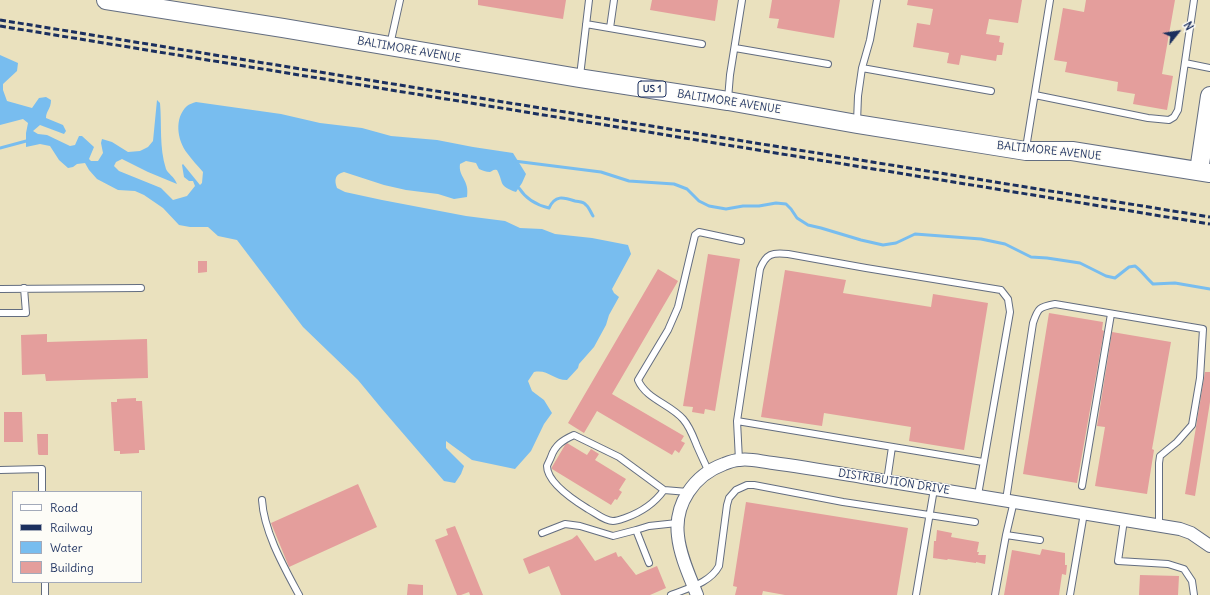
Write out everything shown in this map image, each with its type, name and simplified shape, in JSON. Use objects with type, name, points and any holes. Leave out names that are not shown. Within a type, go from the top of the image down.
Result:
[{"type":"main road","name":"BALTIMORE AVENUE","points":[[106,0],[181,9],[390,47],[728,101],[857,124],[1026,151],[1072,151],[1204,172]]},
{"type":"main road","points":[[1204,172],[1210,96]]},
{"type":"street","name":"DISTRIBUTION DRIVE","points":[[696,592],[681,552],[678,537],[677,523],[680,510],[688,492],[694,484],[709,472],[724,464],[739,460],[799,466],[1180,529],[1191,533],[1210,546]]},
{"type":"lane","points":[[390,47],[400,0]]},
{"type":"lane","points":[[579,78],[589,0]]},
{"type":"lane","points":[[610,28],[614,0]]},
{"type":"lane","points":[[728,101],[734,48],[742,0]]},
{"type":"lane","points":[[857,124],[858,96],[862,68],[870,40],[877,0]]},
{"type":"lane","points":[[1026,151],[1050,0]]},
{"type":"lane","points":[[1035,95],[1148,118],[1169,120],[1174,117],[1178,110],[1194,0]]},
{"type":"lane","points":[[586,24],[702,44]]},
{"type":"lane","points":[[734,48],[828,64]]},
{"type":"lane","points":[[1185,63],[1210,68]]},
{"type":"lane","points":[[862,68],[991,91]]},
{"type":"lane","points":[[709,472],[692,431],[682,417],[651,396],[640,385],[638,380],[668,330],[678,307],[695,235],[699,232],[741,241]]},
{"type":"lane","points":[[739,460],[737,421],[760,269],[763,262],[775,252],[1001,290],[1008,299],[1010,312],[978,495]]},
{"type":"lane","points":[[0,288],[141,288]]},
{"type":"lane","points":[[0,313],[26,313],[24,288]]},
{"type":"lane","points":[[995,595],[1006,535],[1033,323],[1036,312],[1042,306],[1055,304],[1203,329],[1200,378],[1192,425],[1177,442],[1160,456],[1158,526]]},
{"type":"lane","points":[[1082,486],[1111,314]]},
{"type":"lane","points":[[737,421],[983,462]]},
{"type":"lane","points":[[664,490],[653,504],[640,513],[614,521],[609,520],[583,506],[555,484],[547,466],[553,451],[560,443],[574,435],[619,457],[664,490],[688,492]]},
{"type":"lane","points":[[886,481],[892,447]]},
{"type":"lane","points":[[0,470],[42,469],[42,491]]},
{"type":"lane","points":[[671,595],[696,592],[710,577],[716,573],[719,566],[729,498],[736,490],[747,485],[771,488],[843,502],[975,522]]},
{"type":"lane","points":[[916,595],[934,488]]},
{"type":"lane","points":[[262,500],[262,511],[266,525],[290,579],[299,595]]},
{"type":"lane","points":[[1070,595],[1084,513]]},
{"type":"lane","points":[[1124,520],[1118,562],[1168,564],[1184,569],[1192,581],[1194,595]]},
{"type":"lane","points":[[542,533],[565,524],[580,526],[613,536],[649,526],[677,523]]},
{"type":"lane","points":[[636,530],[648,563]]},
{"type":"lane","points":[[1006,535],[1040,540]]},
{"type":"lane","points":[[45,583],[45,595]]},
{"type":"water","points":[[0,55],[18,63],[17,71],[3,84],[3,90],[7,101],[32,108],[39,98],[46,97],[51,100],[46,118],[63,125],[66,131],[64,134],[40,125],[33,131],[38,134],[47,135],[70,146],[75,145],[79,136],[82,136],[94,147],[89,159],[91,161],[98,161],[103,153],[101,143],[102,139],[112,142],[128,152],[140,151],[148,147],[153,141],[157,100],[160,103],[164,161],[167,171],[177,184],[122,159],[116,162],[114,166],[119,171],[161,188],[173,200],[187,196],[195,186],[193,181],[189,181],[184,177],[183,164],[200,185],[202,183],[203,172],[184,148],[178,129],[180,117],[183,111],[188,105],[196,102],[281,114],[320,123],[362,128],[391,136],[437,140],[513,153],[526,174],[516,192],[506,188],[502,184],[497,170],[490,172],[479,169],[476,163],[466,161],[460,164],[460,168],[467,186],[467,197],[454,199],[438,194],[406,190],[384,185],[344,172],[339,174],[336,178],[337,188],[345,192],[382,200],[466,216],[505,221],[520,228],[542,229],[555,234],[592,238],[628,245],[631,254],[612,289],[619,297],[594,347],[567,380],[562,380],[539,371],[534,372],[528,381],[532,391],[544,400],[552,413],[544,424],[531,451],[515,469],[472,460],[446,441],[446,448],[464,466],[455,483],[444,481],[358,380],[303,327],[237,240],[218,236],[208,227],[190,227],[179,225],[163,208],[144,195],[135,191],[118,190],[97,179],[85,163],[77,164],[68,168],[59,160],[50,146],[40,144],[26,147],[28,123],[23,119],[0,125]]},
{"type":"building","points":[[478,0],[566,0],[563,19],[478,5]]},
{"type":"building","points":[[652,0],[718,0],[715,21],[650,10]]},
{"type":"building","points":[[772,0],[840,0],[834,38],[777,28],[779,19],[769,18]]},
{"type":"building","points":[[908,0],[1022,0],[1018,23],[989,19],[986,34],[1000,36],[999,42],[1004,43],[1002,55],[997,55],[996,61],[961,55],[959,65],[947,63],[949,53],[913,47],[917,23],[930,25],[933,9],[907,5]]},
{"type":"building","points":[[1086,0],[1175,0],[1162,74],[1173,76],[1167,110],[1133,104],[1135,94],[1117,91],[1118,82],[1065,72],[1067,62],[1054,60],[1063,8],[1084,12]]},
{"type":"building","points":[[708,254],[740,259],[715,411],[705,409],[704,414],[692,412],[693,407],[683,406]]},
{"type":"building","points":[[198,261],[207,261],[207,272],[198,273]]},
{"type":"building","points":[[658,269],[678,281],[612,394],[684,436],[681,441],[685,443],[679,453],[675,450],[672,455],[597,411],[584,433],[568,423]]},
{"type":"building","points":[[785,270],[846,280],[843,293],[931,307],[933,294],[988,303],[964,450],[909,441],[911,427],[824,413],[822,426],[761,417]]},
{"type":"building","points":[[1049,313],[1103,322],[1102,330],[1104,331],[1077,483],[1023,474]]},
{"type":"building","points":[[1112,332],[1171,342],[1152,449],[1154,450],[1147,494],[1095,486],[1105,427],[1097,426]]},
{"type":"building","points":[[47,334],[47,342],[147,339],[148,378],[46,381],[45,374],[22,375],[21,335]]},
{"type":"building","points":[[1205,372],[1210,372],[1210,402],[1195,496],[1185,494]]},
{"type":"building","points":[[136,398],[136,401],[142,401],[145,450],[139,450],[139,453],[120,454],[120,451],[114,451],[111,402],[117,402],[117,399]]},
{"type":"building","points":[[4,412],[22,412],[23,442],[4,442]]},
{"type":"building","points":[[37,434],[48,434],[48,455],[38,454]]},
{"type":"building","points":[[567,443],[587,455],[591,449],[599,454],[595,460],[626,479],[619,490],[622,492],[617,500],[615,499],[611,505],[552,469]]},
{"type":"building","points":[[358,484],[377,527],[289,567],[271,523]]},
{"type":"building","points":[[746,502],[908,528],[897,595],[785,595],[763,591],[762,595],[735,595],[737,587],[733,586]]},
{"type":"building","points":[[455,526],[483,595],[470,595],[469,592],[457,595],[435,540],[448,535],[446,529]]},
{"type":"building","points":[[937,530],[952,533],[951,537],[979,542],[977,552],[979,552],[978,555],[986,555],[985,564],[933,558],[934,541],[936,541]]},
{"type":"building","points":[[577,535],[595,561],[616,552],[618,557],[621,556],[636,575],[657,566],[666,588],[650,595],[561,595],[549,566],[529,574],[523,559],[572,539]]},
{"type":"building","points":[[1042,549],[1065,553],[1065,565],[1067,565],[1066,575],[1062,574],[1059,595],[1004,595],[1012,550],[1040,555]]},
{"type":"building","points":[[1140,575],[1179,576],[1178,595],[1139,595]]},
{"type":"building","points":[[408,584],[423,585],[423,595],[407,595]]},
{"type":"waterway","points":[[0,148],[30,140]]},
{"type":"waterway","points":[[514,161],[601,172],[629,181],[674,184],[687,189],[699,201],[709,206],[726,209],[776,203],[786,204],[797,218],[808,225],[883,245],[896,243],[915,234],[981,239],[1005,244],[1031,257],[1080,263],[1106,276],[1115,278],[1129,267],[1135,266],[1153,284],[1175,283],[1210,289]]},
{"type":"waterway","points":[[519,188],[532,201],[549,208],[554,201],[560,198],[582,202],[588,207],[593,216]]},
{"type":"railway","points":[[0,20],[1210,217]]},
{"type":"railway","points":[[0,26],[1210,224]]}]
